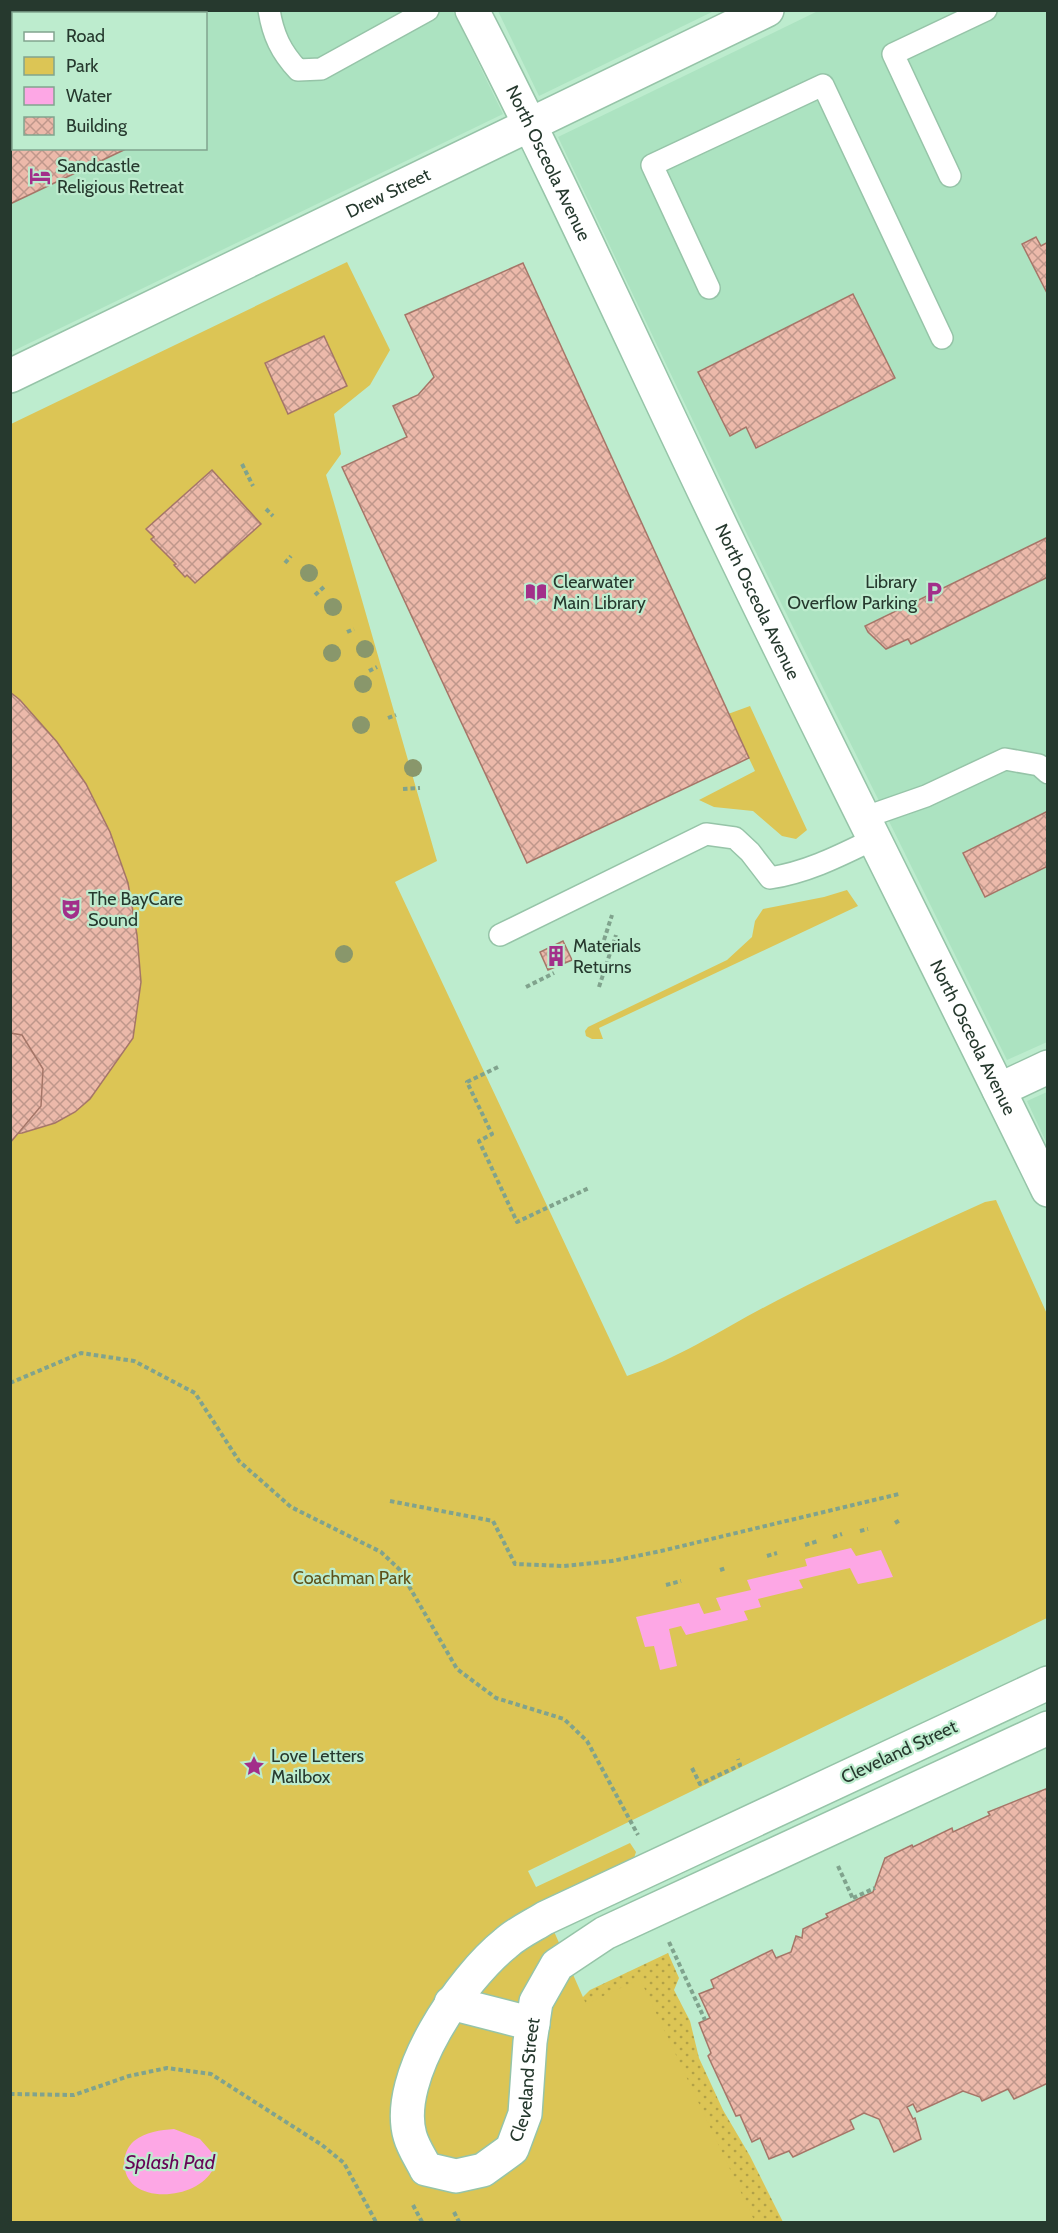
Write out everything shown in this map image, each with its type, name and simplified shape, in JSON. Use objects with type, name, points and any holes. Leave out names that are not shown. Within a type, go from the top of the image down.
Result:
[{"type":"street","name":"North Osceola Avenue","points":[[472,10],[868,829],[1047,1190]]},
{"type":"street","name":"Drew Street","points":[[10,376],[767,10]]},
{"type":"street","points":[[999,1090],[1047,1067]]},
{"type":"street","name":"Cleveland Street","points":[[1047,1683],[545,1918],[506,1942],[475,1972],[452,2003],[424,2048],[407,2105],[410,2136],[426,2169],[456,2176],[483,2169],[512,2149],[525,2114],[536,2002],[557,1965],[604,1933],[1047,1728]]},
{"type":"street","points":[[452,2003],[533,2024]]},
{"type":"lane","points":[[269,10],[272,31],[285,56],[298,70],[321,69],[428,10]]},
{"type":"lane","points":[[950,176],[893,54],[986,10]]},
{"type":"lane","points":[[709,288],[652,165],[823,85],[942,338]]},
{"type":"lane","points":[[500,935],[706,834],[735,838],[750,852],[770,878],[795,874],[820,865],[868,829],[926,796],[1005,759],[1039,765],[1047,773]]},
{"type":"path","points":[[242,464],[253,486]]},
{"type":"path","points":[[266,509],[273,516]]},
{"type":"path","points":[[285,563],[291,556]]},
{"type":"path","points":[[315,595],[326,585]]},
{"type":"path","points":[[347,632],[354,628]]},
{"type":"path","points":[[369,671],[377,667]]},
{"type":"path","points":[[388,718],[396,715]]},
{"type":"path","points":[[403,789],[420,788]]},
{"type":"path","points":[[599,987],[616,935]]},
{"type":"path","points":[[526,987],[554,973]]},
{"type":"path","points":[[498,1067],[467,1082],[492,1134],[479,1141],[518,1222],[589,1188]]},
{"type":"path","points":[[10,1383],[81,1353],[134,1361],[195,1393],[239,1461],[291,1507],[381,1552],[399,1569],[457,1669],[496,1698],[564,1719],[572,1726],[586,1741],[640,1838]]},
{"type":"path","points":[[390,1501],[493,1521],[515,1564],[564,1566],[612,1561],[662,1551],[899,1494]]},
{"type":"path","points":[[895,1523],[900,1520]]},
{"type":"path","points":[[860,1531],[868,1529]]},
{"type":"path","points":[[833,1537],[842,1534]]},
{"type":"path","points":[[805,1545],[818,1541]]},
{"type":"path","points":[[767,1556],[777,1553]]},
{"type":"path","points":[[720,1570],[726,1568]]},
{"type":"path","points":[[666,1585],[681,1581]]},
{"type":"path","points":[[692,1768],[700,1784],[740,1765],[738,1759]]},
{"type":"path","points":[[836,1863],[853,1900],[875,1888]]},
{"type":"path","points":[[669,1941],[705,2020]]},
{"type":"path","points":[[10,2094],[74,2095],[129,2076],[166,2068],[211,2074],[322,2145],[344,2163],[375,2223]]},
{"type":"path","points":[[410,2199],[422,2223]]},
{"type":"shaded area","points":[[11,11],[453,11],[503,114],[11,352]]},
{"type":"shaded area","points":[[498,11],[714,11],[539,96]]},
{"type":"shaded area","points":[[818,11],[1047,11],[1047,1042],[1007,1060],[745,530],[558,137]]},
{"type":"shaded area","points":[[1047,1092],[1047,1144],[1027,1101]]},
{"type":"green space","name":"Coachman Park","points":[[347,262],[390,350],[370,385],[334,414],[341,454],[326,475],[437,861],[395,882],[627,1376],[685,1351],[778,1300],[855,1262],[985,1202],[996,1200],[1047,1314],[1047,1618],[528,1871],[536,1887],[630,1843],[636,1852],[634,1858],[541,1902],[586,2004],[640,1979],[755,2222],[11,2222],[11,424]]},
{"type":"green space","points":[[750,706],[807,830],[796,839],[782,836],[753,811],[714,807],[699,800],[755,771],[728,714]]},
{"type":"green space","points":[[847,890],[858,906],[599,1028],[603,1039],[592,1039],[586,1036],[585,1031],[588,1027],[727,960],[752,937],[755,921],[763,909]]},
{"type":"green space","points":[[668,1953],[679,1978],[674,1990],[690,2021],[699,2058],[723,2110],[750,2156],[783,2222],[533,2222],[582,1998],[590,1990]]},
{"type":"water","points":[[851,1548],[856,1556],[881,1550],[893,1577],[858,1584],[850,1568],[799,1580],[803,1588],[758,1599],[761,1607],[744,1611],[748,1620],[686,1635],[681,1626],[669,1629],[677,1666],[660,1670],[654,1646],[645,1647],[636,1617],[699,1603],[704,1614],[721,1610],[716,1598],[751,1590],[747,1580],[807,1566],[805,1559]]},
{"type":"water","name":"Splash Pad","points":[[174,2129],[200,2139],[215,2156],[215,2165],[207,2178],[189,2190],[177,2193],[154,2194],[135,2186],[127,2176],[124,2164],[130,2146],[138,2138],[148,2134]]},
{"type":"building","points":[[10,10],[195,10],[195,12],[12,12],[12,86],[10,87]]},
{"type":"building","name":"Sandcastle Religious Retreat","points":[[12,121],[12,150],[124,150],[10,204],[10,122]]},
{"type":"building","points":[[1036,237],[1041,246],[1048,242],[1048,295],[1022,244]]},
{"type":"building","name":"Clearwater Main Library","points":[[523,263],[749,758],[527,863],[342,467],[407,437],[393,406],[418,395],[434,377],[405,315]]},
{"type":"building","points":[[853,294],[895,378],[756,448],[746,427],[730,436],[698,372]]},
{"type":"building","points":[[324,336],[347,386],[288,414],[265,363]]},
{"type":"building","points":[[212,470],[261,524],[195,583],[187,575],[185,577],[174,565],[176,564],[151,539],[154,537],[146,529]]},
{"type":"building","points":[[1048,537],[1048,577],[911,644],[908,639],[886,649],[868,632],[865,626]]},
{"type":"building","name":"The BayCare Sound","points":[[10,692],[20,700],[57,742],[86,784],[110,832],[128,883],[137,935],[141,982],[133,1038],[90,1099],[75,1112],[55,1123],[22,1133],[10,1134]]},
{"type":"building","points":[[1048,811],[1048,866],[985,897],[963,853]]},
{"type":"building","name":"Materials Returns","points":[[563,941],[572,960],[548,970],[540,952]]},
{"type":"building","points":[[10,1033],[22,1035],[43,1069],[41,1106],[10,1143]]},
{"type":"building","points":[[1048,1788],[1048,2083],[1014,2099],[1008,2089],[982,2101],[980,2097],[963,2091],[917,2112],[913,2104],[907,2107],[913,2119],[915,2118],[921,2139],[894,2152],[879,2119],[864,2113],[850,2120],[854,2129],[793,2157],[789,2151],[769,2159],[760,2138],[752,2142],[740,2115],[736,2116],[708,2056],[711,2053],[699,2023],[710,2018],[699,1994],[714,1988],[711,1980],[772,1950],[776,1958],[791,1952],[796,1936],[802,1938],[803,1929],[828,1917],[826,1914],[873,1892],[885,1858],[952,1828],[953,1832],[990,1815],[988,1812]]},
{"type":"place","name":"Sandcastle Religious Retreat","points":[[40,176]]},
{"type":"place","name":"Clearwater Main Library","points":[[536,592]]},
{"type":"place","name":"Library Overflow Parking","points":[[934,592]]},
{"type":"place","name":"The BayCare Sound","points":[[71,909]]},
{"type":"place","name":"Materials Returns","points":[[556,956]]},
{"type":"place","name":"Love Letters Mailbox","points":[[254,1766]]}]
